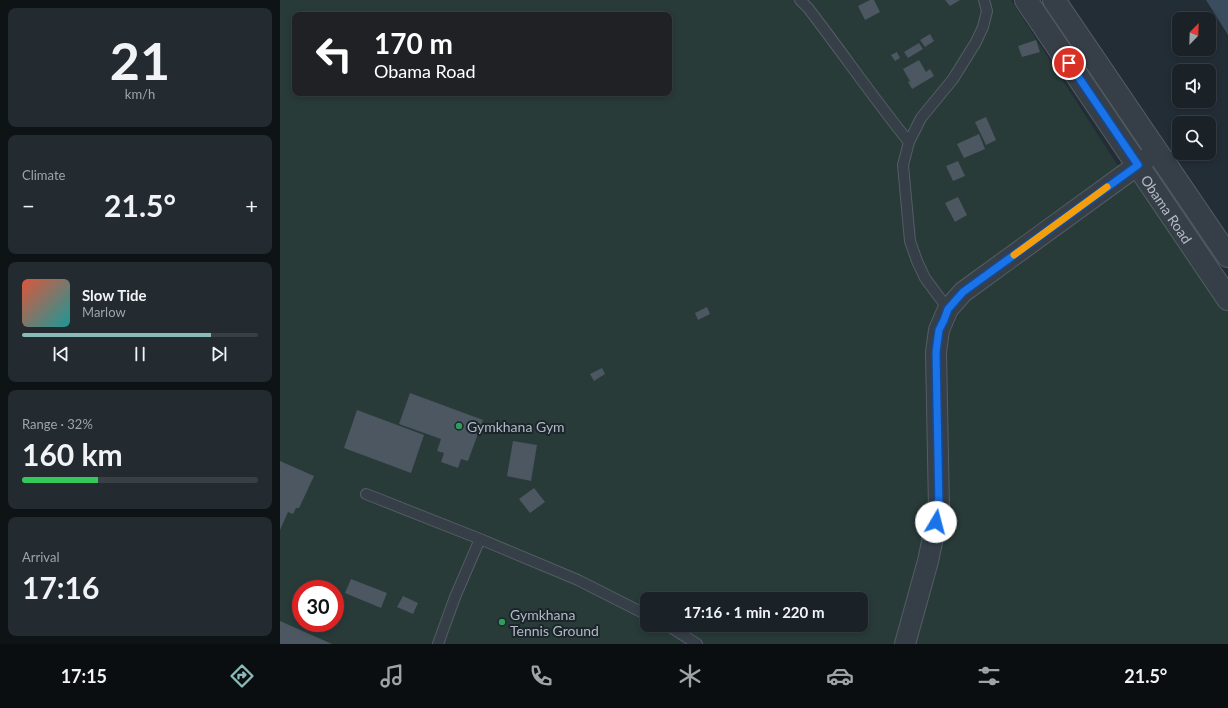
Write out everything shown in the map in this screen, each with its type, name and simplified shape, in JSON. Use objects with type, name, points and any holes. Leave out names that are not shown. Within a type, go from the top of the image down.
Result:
[{"type":"street","name":"Obama Road","points":[[1026,0],[1228,299]]},
{"type":"street","name":"Obama Road","points":[[1054,0],[1228,256]]},
{"type":"street","points":[[905,644],[928,561],[939,509],[936,352],[939,330],[948,309],[963,292],[1157,151]]},
{"type":"lane","points":[[800,0],[808,8],[909,142]]},
{"type":"lane","points":[[948,309],[925,278],[910,241],[903,165],[909,142],[921,118],[953,79],[976,42],[983,27],[987,11],[984,0]]},
{"type":"lane","points":[[366,494],[578,580],[640,611]]},
{"type":"lane","points":[[438,644],[455,597],[480,539]]},
{"type":"lane","points":[[678,632],[697,644]]},
{"type":"green space","points":[[280,0],[1011,0],[1116,163],[1168,216],[1228,298],[1228,644],[280,644]]},
{"type":"water","points":[[1206,0],[1228,0],[1228,35],[1216,16],[1216,12],[1214,12]]},
{"type":"building","points":[[870,0],[874,0],[880,12],[865,20],[858,6]]},
{"type":"building","points":[[945,0],[960,0],[950,6]]},
{"type":"building","points":[[930,34],[934,41],[925,47],[920,40]]},
{"type":"building","points":[[1036,40],[1040,52],[1022,57],[1018,46]]},
{"type":"building","points":[[919,43],[923,49],[908,58],[904,52]]},
{"type":"building","points":[[897,52],[900,58],[895,61],[891,55]]},
{"type":"building","points":[[919,60],[926,72],[930,69],[934,76],[912,89],[908,82],[910,81],[903,69]]},
{"type":"building","points":[[986,117],[996,140],[986,145],[975,122]]},
{"type":"building","points":[[979,134],[985,149],[964,158],[957,144]]},
{"type":"building","points":[[958,161],[965,176],[953,181],[946,166]]},
{"type":"building","points":[[958,197],[967,215],[955,222],[945,203]]},
{"type":"building","points":[[707,307],[710,314],[698,320],[695,313]]},
{"type":"building","points":[[602,368],[605,374],[594,381],[590,374]]},
{"type":"building","points":[[410,393],[483,420],[468,461],[461,459],[458,468],[441,462],[444,453],[437,451],[441,439],[399,424]]},
{"type":"building","points":[[357,410],[424,435],[411,473],[344,448]]},
{"type":"building","points":[[513,441],[537,445],[531,481],[507,476]]},
{"type":"building","points":[[280,461],[314,476],[299,508],[296,508],[293,514],[288,512],[280,530]]},
{"type":"building","points":[[534,488],[545,502],[530,513],[519,499]]},
{"type":"building","points":[[351,579],[387,593],[381,608],[345,593]]},
{"type":"building","points":[[403,596],[418,603],[413,614],[397,607]]},
{"type":"building","points":[[280,621],[292,626],[292,632],[305,632],[332,644],[280,644]]},
{"type":"slow traffic","points":[[1014,255],[1107,187]]},
{"type":"place","name":"Gymkhana Gym","points":[[459,426]]},
{"type":"place","name":"Gymkhana Tennis Ground","points":[[502,622]]},
{"type":"route","points":[[936,522],[939,509],[936,352],[939,330],[948,309],[963,292],[1138,165],[1069,63]]}]
